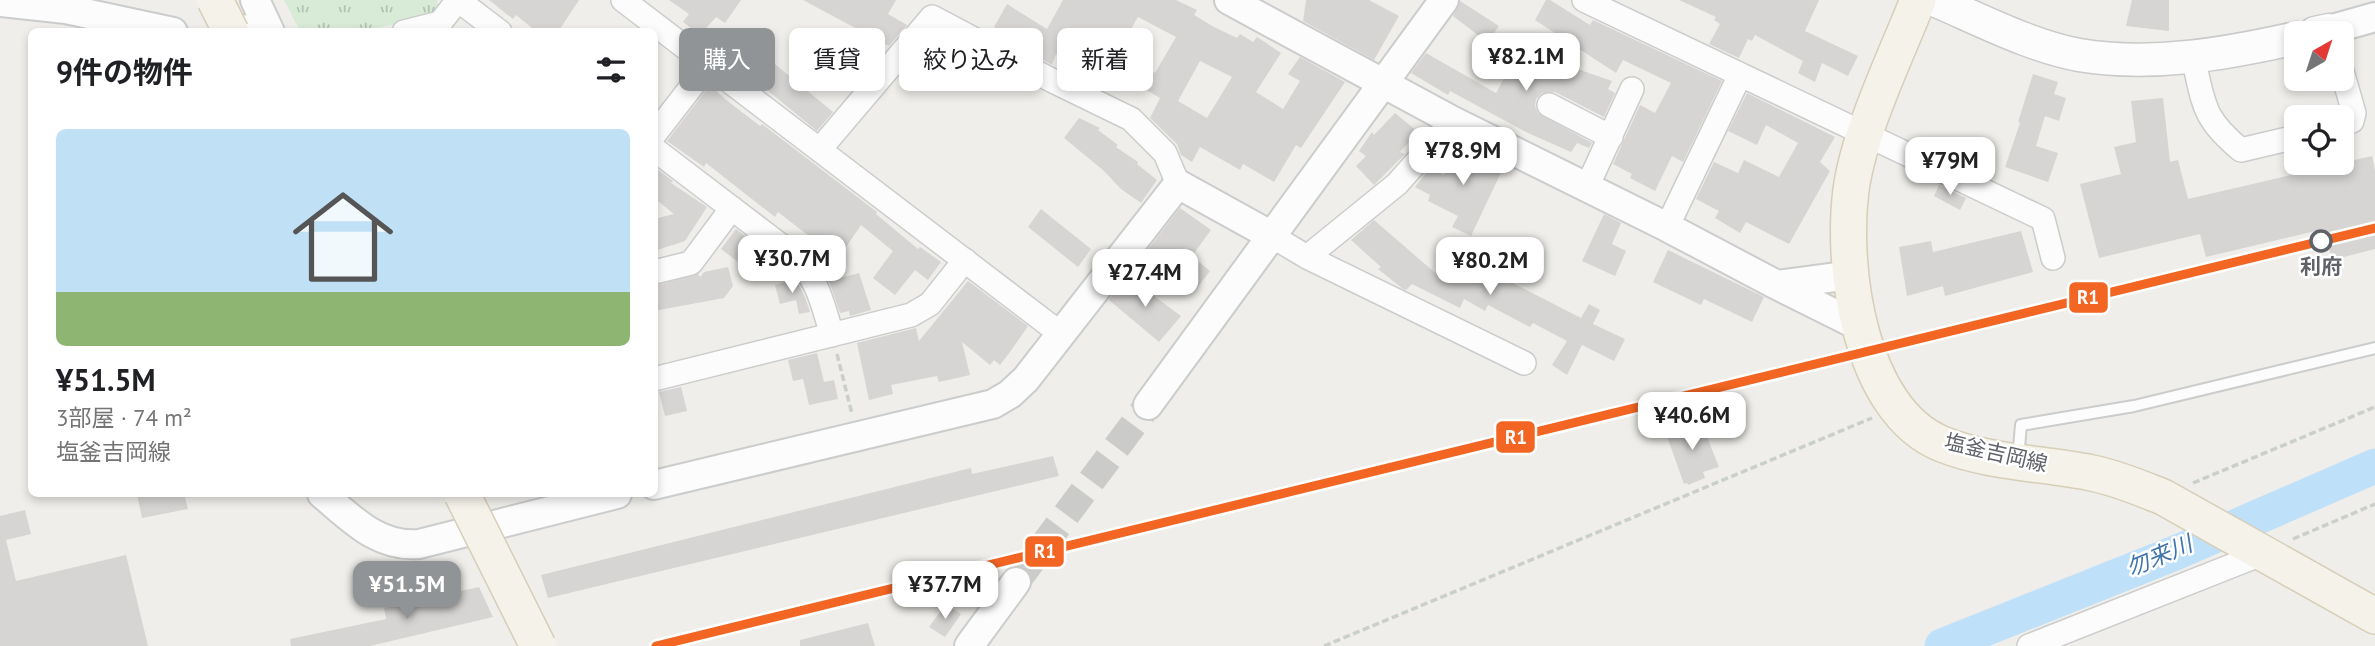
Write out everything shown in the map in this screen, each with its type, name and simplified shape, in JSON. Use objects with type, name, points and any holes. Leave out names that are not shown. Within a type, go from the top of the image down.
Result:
[{"type":"main road","points":[[215,0],[229,28]]},
{"type":"main road","name":"塩釜吉岡線","points":[[1918,0],[1865,134],[1852,190],[1851,275],[1859,326],[1885,393],[1895,408],[1914,428],[1941,444],[1975,453],[2095,474],[2128,483],[2166,499],[2375,616]]},
{"type":"main road","points":[[1934,0],[2024,38],[2078,54],[2145,60],[2193,57],[2284,39]]},
{"type":"main road","points":[[464,497],[538,646]]},
{"type":"street","points":[[255,0],[268,28]]},
{"type":"street","points":[[420,28],[440,23],[458,0],[495,28]]},
{"type":"street","points":[[623,0],[679,42]]},
{"type":"street","points":[[1229,0],[1453,121],[1859,326]]},
{"type":"street","points":[[1148,405],[1444,0]]},
{"type":"street","points":[[1584,0],[2043,219],[2053,258]]},
{"type":"street","points":[[0,2],[56,20],[134,28]]},
{"type":"street","points":[[820,149],[932,17],[1132,119],[1166,153],[1178,184],[1307,257],[1524,363]]},
{"type":"street","points":[[2354,23],[2375,17]]},
{"type":"street","points":[[2193,57],[2208,116],[2223,135],[2241,149],[2284,140]]},
{"type":"street","points":[[1667,227],[1740,75]]},
{"type":"street","points":[[1587,187],[1632,89]]},
{"type":"street","points":[[658,130],[688,91]]},
{"type":"street","points":[[744,91],[1061,334]]},
{"type":"street","points":[[1549,105],[1611,136]]},
{"type":"street","points":[[1307,257],[1398,184],[1453,121]]},
{"type":"street","points":[[658,152],[792,254],[809,272],[818,287],[832,335]]},
{"type":"street","points":[[658,484],[993,404],[1010,394],[1026,379],[1178,184]]},
{"type":"street","points":[[658,271],[691,263],[733,208]]},
{"type":"street","points":[[658,378],[911,315],[930,304],[965,260]]},
{"type":"street","points":[[1777,285],[1851,275]]},
{"type":"street","points":[[326,497],[369,533],[388,542],[404,545],[419,544],[523,504],[589,497]]},
{"type":"street","points":[[2029,646],[2260,551]]},
{"type":"street","points":[[969,646],[1016,582]]},
{"type":"lane","points":[[2018,461],[2021,425],[2134,406],[2375,348]]},
{"type":"path","points":[[832,335],[857,436]]},
{"type":"path","points":[[2166,499],[2174,491],[2375,407]]},
{"type":"path","points":[[1324,646],[1895,408]]},
{"type":"path","points":[[2260,551],[2375,504]]},
{"type":"green space","points":[[284,0],[437,0],[439,10],[432,15],[378,28],[298,28]]},
{"type":"building","points":[[489,0],[579,0],[561,28],[532,28],[516,15],[513,19]]},
{"type":"building","points":[[669,0],[741,0],[725,23],[716,17],[706,28],[691,28],[683,22],[689,14]]},
{"type":"building","points":[[803,0],[896,0],[888,14],[907,25],[899,28],[899,34],[889,46],[885,44],[885,28],[855,28]]},
{"type":"building","points":[[1063,0],[1176,0],[1197,10],[1194,15],[1214,27],[1237,38],[1240,34],[1253,42],[1257,37],[1281,53],[1256,92],[1283,109],[1300,81],[1288,74],[1300,57],[1345,82],[1301,148],[1296,145],[1274,182],[1243,164],[1240,170],[1200,147],[1192,162],[1181,155],[1177,144],[1150,118],[1160,98],[1148,91],[1153,91],[1153,72],[1155,73],[1176,37],[1138,17],[1132,28],[1057,28],[1057,55],[1052,65],[1043,60],[1043,28],[994,27],[1007,4],[1047,29]],"holes":[[[1200,61],[1232,77],[1207,118],[1178,101]]]},
{"type":"building","points":[[1306,0],[1369,0],[1399,16],[1374,60],[1303,21]]},
{"type":"building","points":[[1546,0],[1590,25],[1593,20],[1722,81],[1683,162],[1672,156],[1655,191],[1630,178],[1632,174],[1613,164],[1640,105],[1655,113],[1671,83],[1623,60],[1616,73],[1535,20]]},
{"type":"building","points":[[1679,0],[1819,0],[1805,31],[1858,56],[1848,76],[1822,63],[1815,82],[1798,73],[1803,61],[1755,35],[1752,41],[1748,39],[1739,58],[1709,44],[1720,24],[1714,20],[1716,17]]},
{"type":"building","points":[[2132,0],[2169,0],[2169,31],[2126,26]]},
{"type":"building","points":[[1460,1],[1499,26],[1487,42],[1453,16]]},
{"type":"building","points":[[1520,49],[1612,81],[1608,89],[1615,93],[1604,117],[1555,92],[1542,93],[1536,99],[1538,113],[1592,143],[1589,148],[1577,143],[1571,152],[1528,133],[1450,91],[1448,95],[1411,73],[1426,53],[1496,93]]},
{"type":"building","points":[[775,64],[789,76],[789,91],[808,91],[833,112],[817,131],[768,91],[775,91]]},
{"type":"building","points":[[2033,74],[2058,82],[2054,94],[2066,98],[2059,121],[2045,116],[2036,146],[2058,153],[2048,182],[2005,167]]},
{"type":"building","points":[[705,91],[716,91],[877,212],[876,214],[918,249],[920,247],[941,262],[928,280],[915,270],[895,295],[873,278],[893,251],[861,225],[834,265],[814,248],[818,243],[778,212],[775,217],[706,163],[704,167],[667,141]]},
{"type":"building","points":[[1747,93],[1835,137],[1820,162],[1830,171],[1789,244],[1746,222],[1740,233],[1715,218],[1719,211],[1696,199],[1714,162],[1738,173],[1744,160],[1779,177],[1798,143],[1766,125],[1757,145],[1728,131]]},
{"type":"building","points":[[2163,98],[2170,162],[2178,160],[2188,199],[2291,175],[2354,175],[2354,160],[2372,156],[2375,170],[2375,249],[2332,260],[2324,229],[2206,257],[2200,234],[2099,258],[2080,184],[2121,174],[2114,147],[2136,142],[2131,101]]},
{"type":"building","points":[[1395,113],[1418,132],[1400,152],[1405,154],[1374,185],[1356,166],[1366,156],[1359,151],[1372,132],[1374,135]]},
{"type":"building","points":[[1079,118],[1100,128],[1098,130],[1118,145],[1116,147],[1138,162],[1137,164],[1157,180],[1141,203],[1121,189],[1103,170],[1064,138]]},
{"type":"building","points":[[1460,143],[1504,166],[1471,236],[1452,227],[1458,216],[1428,201],[1430,195],[1415,187],[1430,168],[1444,175]]},
{"type":"building","points":[[658,170],[673,181],[671,183],[707,207],[685,241],[658,250],[658,218],[674,214],[658,201]]},
{"type":"building","points":[[1939,185],[1966,198],[1960,210],[1934,196]]},
{"type":"building","points":[[1180,208],[1211,230],[1192,256],[1210,271],[1194,292],[1145,253]]},
{"type":"building","points":[[1041,209],[1091,249],[1078,267],[1028,227]]},
{"type":"building","points":[[1604,214],[1621,223],[1612,244],[1626,251],[1615,276],[1582,261]]},
{"type":"building","points":[[1374,220],[1440,277],[1446,267],[1477,282],[1483,271],[1505,279],[1581,318],[1589,304],[1600,310],[1593,324],[1625,339],[1614,361],[1582,345],[1567,375],[1552,365],[1567,341],[1533,323],[1530,327],[1488,305],[1485,311],[1464,299],[1460,308],[1412,284],[1406,290],[1403,289],[1378,269],[1381,267],[1351,240]]},
{"type":"building","points":[[736,229],[761,248],[746,268],[721,249]]},
{"type":"building","points":[[2021,231],[2033,272],[1945,296],[1943,286],[1907,296],[1899,247],[1931,241],[1933,252]]},
{"type":"building","points":[[1668,250],[1764,297],[1752,322],[1704,299],[1701,305],[1653,282]]},
{"type":"building","points":[[728,267],[733,286],[724,298],[658,310],[658,285],[698,274],[700,277],[704,272]]},
{"type":"building","points":[[859,273],[871,310],[850,316],[849,311],[840,313],[829,281]]},
{"type":"building","points":[[1127,276],[1181,316],[1159,342],[1109,300]]},
{"type":"building","points":[[796,280],[810,312],[799,314],[796,300],[780,304],[775,285]]},
{"type":"building","points":[[968,281],[1028,326],[1000,365],[994,360],[990,365],[962,342],[970,375],[939,382],[937,376],[891,385],[893,394],[869,400],[857,343],[916,328],[919,341]]},
{"type":"building","points":[[817,353],[824,382],[834,380],[838,399],[809,405],[803,379],[793,381],[788,360]]},
{"type":"building","points":[[681,387],[687,411],[665,416],[659,392]]},
{"type":"building","points":[[1701,422],[1719,467],[1703,472],[1705,478],[1688,485],[1684,484],[1665,431],[1683,425],[1685,429]]},
{"type":"building","points":[[1053,456],[1059,476],[548,598],[541,575],[971,468],[972,474]]},
{"type":"building","points":[[138,497],[185,497],[188,509],[142,518]]},
{"type":"building","points":[[25,510],[31,534],[6,540],[16,581],[126,555],[148,646],[0,646],[0,516]]},
{"type":"building","points":[[479,587],[493,617],[370,646],[291,646],[290,639],[386,619],[384,608]]},
{"type":"building","points":[[946,604],[961,614],[945,637],[929,627]]},
{"type":"building","points":[[868,623],[875,646],[800,646],[800,640]]},
{"type":"waterway","name":"勿来川","points":[[1942,646],[2175,553],[2375,466]]},
{"type":"tunnel","points":[[1016,582],[1148,405]]},
{"type":"railway","points":[[1414,463],[2375,228]]},
{"type":"transit line","name":"R1","points":[[656,646],[2375,228]]},
{"type":"place","name":"利府","points":[[2321,241]]}]
